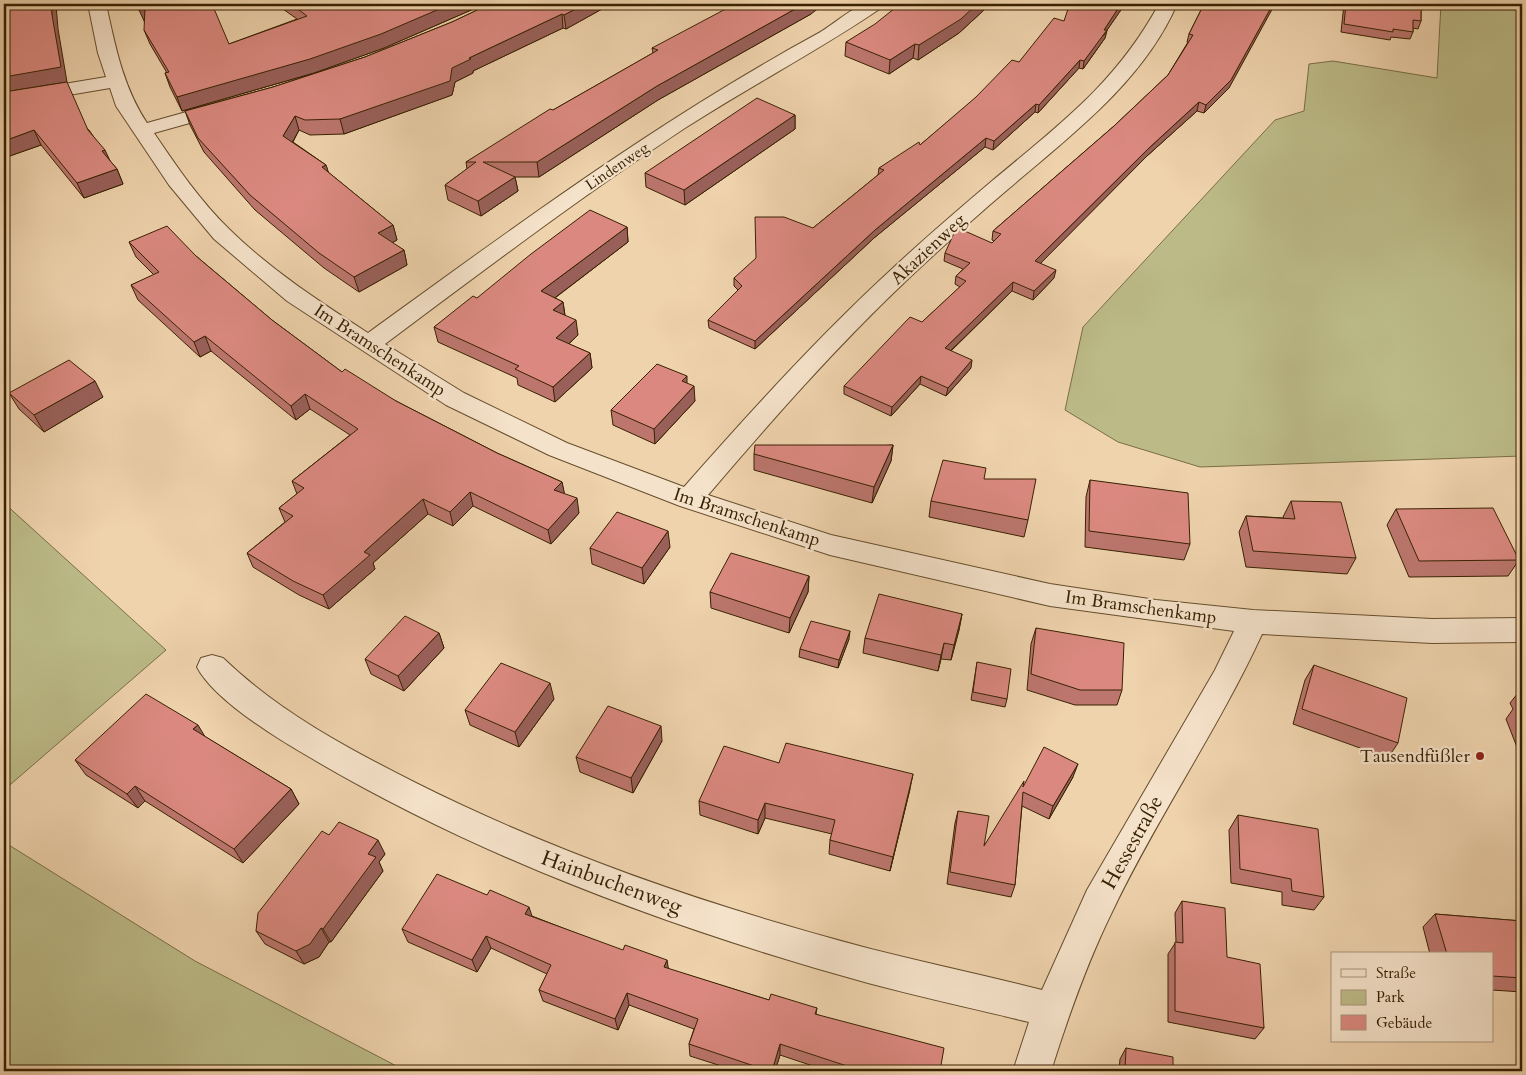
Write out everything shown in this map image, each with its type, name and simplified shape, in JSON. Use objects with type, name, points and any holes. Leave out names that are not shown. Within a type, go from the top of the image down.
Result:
[{"type":"street","name":"Im Bramschenkamp","points":[[97,4],[106,53],[126,106],[176,181],[222,234],[295,296],[369,344],[456,399],[558,449],[689,499],[830,544],[1021,588],[1156,611],[1253,622],[1432,631],[1522,630]]},
{"type":"street","name":"Lindenweg","points":[[369,344],[539,219],[678,124],[780,61],[826,37],[875,4]]},
{"type":"street","name":"Akazienweg","points":[[689,499],[772,403],[895,279],[968,212],[1077,120],[1122,74],[1160,22],[1168,4]]},
{"type":"street","points":[[4,100],[117,81]]},
{"type":"street","points":[[142,130],[242,103]]},
{"type":"street","name":"Hessestraße","points":[[1032,1071],[1051,1010],[1100,901],[1159,793],[1227,677],[1253,622]]},
{"type":"street","name":"Hainbuchenweg","points":[[212,667],[229,686],[320,749],[422,803],[536,854],[698,912],[843,958],[1051,1010]]},
{"type":"green space","points":[[1441,4],[1522,4],[1522,456],[1200,467],[1118,442],[1065,410],[1083,327],[1275,120],[1304,111],[1309,64],[1333,61],[1437,78]]},
{"type":"green space","points":[[4,503],[166,650],[4,790]]},
{"type":"green space","points":[[4,842],[195,961],[406,1071],[146,1071],[141,1068],[136,1071],[4,1071]]},
{"type":"building","points":[[4,4],[51,4],[61,67],[4,77]]},
{"type":"building","points":[[139,4],[212,4],[229,44],[307,16],[291,4],[451,4],[381,34],[310,59],[177,97],[165,73],[169,72],[144,30],[145,8],[139,10]]},
{"type":"building","points":[[490,4],[585,4],[469,58],[471,59],[452,68],[450,81],[340,119],[305,120],[295,116],[283,136],[326,165],[322,167],[393,225],[378,233],[404,250],[354,277],[319,253],[250,195],[198,138],[185,111],[273,87],[365,57],[452,22]]},
{"type":"building","points":[[735,4],[804,4],[657,86],[537,162],[483,162],[515,177],[478,201],[445,185],[476,162],[466,162],[550,109],[553,110],[658,50],[652,48]]},
{"type":"building","points":[[900,4],[977,4],[961,19],[919,45],[915,44],[890,60],[846,42],[875,24]]},
{"type":"building","points":[[1072,4],[1121,4],[1104,30],[1107,30],[1084,61],[1080,60],[1039,105],[1036,104],[994,141],[986,138],[875,230],[755,341],[708,320],[742,286],[734,278],[756,258],[755,217],[784,217],[813,228],[884,170],[879,168],[919,142],[920,145],[976,97],[1012,60],[1019,62],[1054,18],[1064,21]]},
{"type":"building","points":[[1204,4],[1273,4],[1231,80],[1206,105],[1199,102],[1149,148],[1035,261],[1056,270],[1034,291],[1013,282],[945,348],[972,360],[948,388],[921,376],[892,407],[844,386],[910,317],[922,322],[966,281],[956,276],[970,263],[945,253],[955,231],[958,228],[992,243],[1001,234],[993,231],[1114,126],[1168,75],[1193,35],[1189,34]]},
{"type":"building","points":[[1346,4],[1421,4],[1421,21],[1413,20],[1413,32],[1393,29],[1393,32],[1344,24]]},
{"type":"building","points":[[67,82],[88,130],[105,150],[102,151],[117,169],[77,183],[34,130],[4,141],[4,92]]},
{"type":"building","points":[[757,98],[795,115],[684,190],[645,173]]},
{"type":"building","points":[[590,210],[627,227],[541,291],[563,302],[553,310],[576,320],[556,338],[590,353],[553,387],[515,369],[519,366],[434,327],[473,296],[477,298],[531,254]]},
{"type":"building","points":[[167,226],[196,256],[272,320],[342,372],[345,369],[396,401],[497,453],[562,482],[554,490],[577,498],[548,530],[470,492],[450,512],[423,499],[364,552],[370,555],[323,595],[293,581],[247,553],[293,516],[279,508],[304,488],[292,481],[358,429],[305,394],[291,406],[205,336],[194,342],[131,285],[159,272],[129,242]]},
{"type":"building","points":[[69,360],[95,381],[34,415],[9,393]]},
{"type":"building","points":[[657,364],[687,376],[682,381],[694,386],[654,429],[611,410]]},
{"type":"building","points":[[755,445],[893,445],[874,487],[754,454]]},
{"type":"building","points":[[943,460],[986,468],[984,479],[1036,479],[1028,520],[931,501]]},
{"type":"building","points":[[1090,480],[1188,493],[1190,544],[1089,531]]},
{"type":"building","points":[[1291,501],[1341,502],[1356,558],[1253,551],[1246,516],[1295,519]]},
{"type":"building","points":[[1493,508],[1519,560],[1419,561],[1396,509]]},
{"type":"building","points":[[617,512],[668,531],[642,568],[590,548]]},
{"type":"building","points":[[731,553],[809,576],[790,618],[710,592]]},
{"type":"building","points":[[879,594],[962,614],[954,645],[944,643],[941,655],[865,638]]},
{"type":"building","points":[[405,616],[439,633],[398,676],[365,659]]},
{"type":"building","points":[[811,621],[850,631],[839,660],[800,649]]},
{"type":"building","points":[[1036,628],[1124,643],[1122,690],[1080,690],[1031,674]]},
{"type":"building","points":[[977,662],[1011,669],[1007,699],[973,692]]},
{"type":"building","points":[[501,663],[550,683],[515,732],[465,710]]},
{"type":"building","points":[[1314,665],[1407,698],[1398,743],[1302,709]]},
{"type":"building","points":[[146,694],[198,725],[193,729],[291,789],[234,849],[135,786],[127,794],[75,760]]},
{"type":"building","points":[[608,706],[661,726],[631,778],[576,757]]},
{"type":"building","points":[[786,743],[913,774],[893,857],[830,840],[835,820],[765,803],[758,820],[699,801],[724,746],[779,763]]},
{"type":"building","points":[[1044,747],[1078,764],[1053,806],[1023,792],[1015,885],[950,872],[958,811],[989,816],[984,846],[1024,781],[1023,787]]},
{"type":"building","points":[[1238,815],[1318,829],[1324,897],[1292,891],[1291,879],[1240,869]]},
{"type":"building","points":[[339,822],[378,840],[368,854],[376,857],[323,929],[321,928],[310,944],[296,951],[256,931],[258,913],[322,831],[329,835]]},
{"type":"building","points":[[437,874],[487,895],[490,890],[529,907],[525,914],[623,950],[625,945],[667,960],[664,967],[769,1000],[771,994],[817,1008],[815,1014],[944,1048],[940,1071],[849,1071],[850,1067],[780,1044],[772,1071],[769,1071],[689,1044],[698,1019],[627,993],[615,1019],[539,990],[551,965],[486,936],[472,960],[402,929]]},
{"type":"building","points":[[1182,901],[1225,908],[1227,957],[1260,964],[1264,1028],[1175,1011],[1175,942],[1183,943]]},
{"type":"building","points":[[1435,914],[1522,921],[1522,978],[1494,976],[1494,952],[1446,952]]},
{"type":"building","points":[[1126,1048],[1173,1057],[1173,1071],[1125,1071]]},
{"type":"place","name":"Tausendfüßler","points":[[1480,756]]}]
